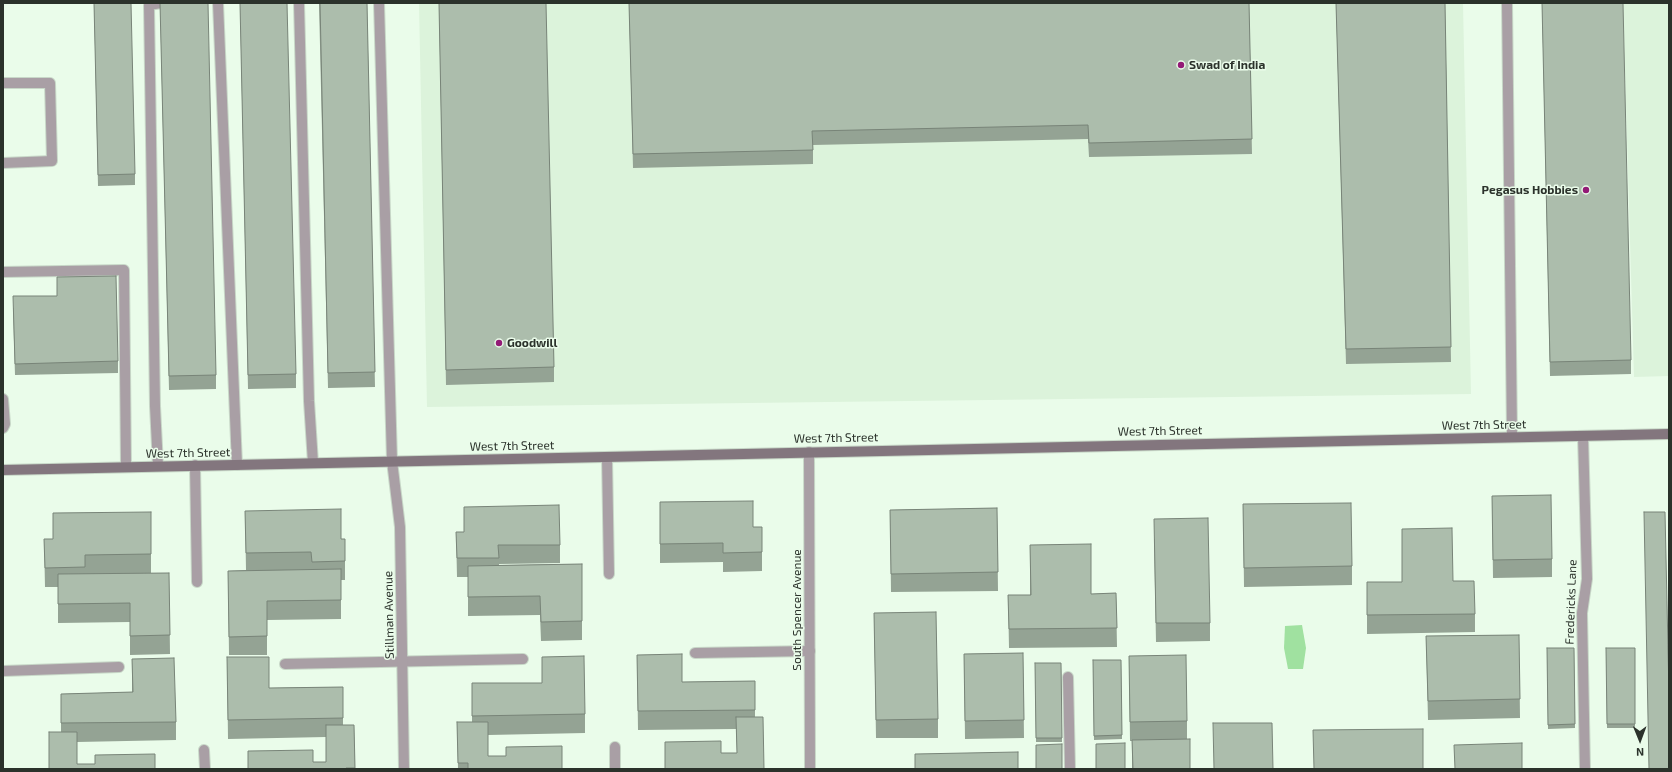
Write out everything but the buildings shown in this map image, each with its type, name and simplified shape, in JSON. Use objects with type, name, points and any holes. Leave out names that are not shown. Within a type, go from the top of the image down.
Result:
[{"type":"main road","name":"West 7th Street","points":[[3,470],[1669,434]]},
{"type":"street","points":[[158,466],[155,406],[149,5],[161,3]]},
{"type":"street","points":[[218,3],[237,465]]},
{"type":"street","points":[[299,3],[313,463]]},
{"type":"street","name":"Stillman Avenue","points":[[379,3],[392,461],[400,527],[404,769]]},
{"type":"street","points":[[1507,3],[1512,437]]},
{"type":"street","points":[[3,83],[50,83],[52,161],[3,162]]},
{"type":"street","points":[[3,272],[124,270],[126,467]]},
{"type":"street","points":[[3,399],[5,424],[3,428]]},
{"type":"street","name":"Fredericks Lane","points":[[1583,436],[1587,579],[1582,613],[1585,769]]},
{"type":"street","name":"South Spencer Avenue","points":[[809,452],[810,769]]},
{"type":"street","points":[[607,456],[609,574]]},
{"type":"street","points":[[195,466],[197,582]]},
{"type":"street","points":[[695,654],[810,651]]},
{"type":"street","points":[[285,664],[523,659]]},
{"type":"street","points":[[3,671],[119,667]]},
{"type":"street","points":[[1068,677],[1070,769]]},
{"type":"street","points":[[615,747],[615,769]]},
{"type":"street","points":[[204,750],[205,769]]},
{"type":"shaded area","points":[[419,3],[1463,3],[1471,394],[427,407]]},
{"type":"shaded area","points":[[1623,3],[1669,3],[1669,376],[1634,377]]},
{"type":"shaded area","points":[[1302,625],[1306,648],[1303,669],[1288,669],[1284,648],[1285,626]]},
{"type":"place","name":"Swad of India","points":[[1181,65]]},
{"type":"place","name":"Pegasus Hobbies","points":[[1586,190]]},
{"type":"place","name":"Goodwill","points":[[499,343]]}]
